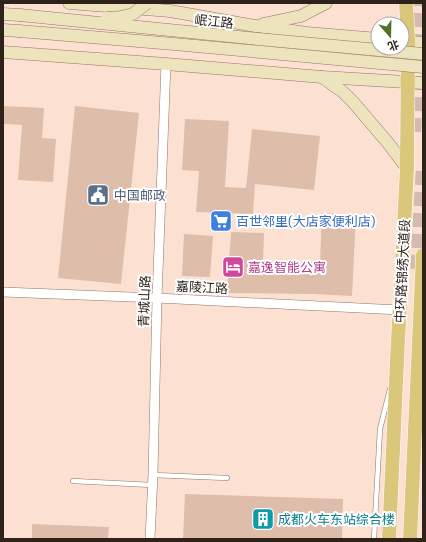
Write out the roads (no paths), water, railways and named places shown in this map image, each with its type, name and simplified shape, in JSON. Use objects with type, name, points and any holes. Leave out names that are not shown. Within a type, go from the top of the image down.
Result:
[{"type":"main road","name":"岷江路","points":[[69,3],[170,7],[256,26],[307,33],[370,38]]},
{"type":"main road","points":[[74,21],[121,17],[133,14],[147,3]]},
{"type":"main road","points":[[256,26],[301,16],[326,3]]},
{"type":"main road","name":"中环路锦绣大道段","points":[[406,3],[406,16]]},
{"type":"main road","name":"岷江路","points":[[3,14],[423,54]]},
{"type":"main road","name":"岷江路","points":[[3,30],[423,66]]},
{"type":"main road","points":[[410,41],[423,42]]},
{"type":"main road","points":[[3,52],[322,77],[423,83]]},
{"type":"main road","name":"中环路锦绣大道段","points":[[389,539],[407,168],[408,82],[406,56]]},
{"type":"main road","points":[[322,77],[343,92],[353,102],[407,168]]},
{"type":"main road","name":"中环路锦绣大道段","points":[[410,539],[423,255]]},
{"type":"street","name":"青城山路","points":[[150,539],[166,64]]},
{"type":"street","name":"嘉陵江路","points":[[3,292],[400,310]]},
{"type":"lane","points":[[374,539],[380,429],[397,360]]},
{"type":"lane","points":[[153,475],[227,478]]},
{"type":"lane","points":[[73,480],[152,485]]},
{"type":"tunnel","points":[[414,132],[420,3]]},
{"type":"tunnel","points":[[417,269],[423,167]]},
{"type":"place","name":"中国邮政","points":[[98,195]]},
{"type":"place","name":"百世邻里(大店家便利店)","points":[[221,221]]},
{"type":"place","name":"嘉逸智能公寓","points":[[233,267]]},
{"type":"place","name":"成都火车东站综合楼","points":[[263,519]]}]
